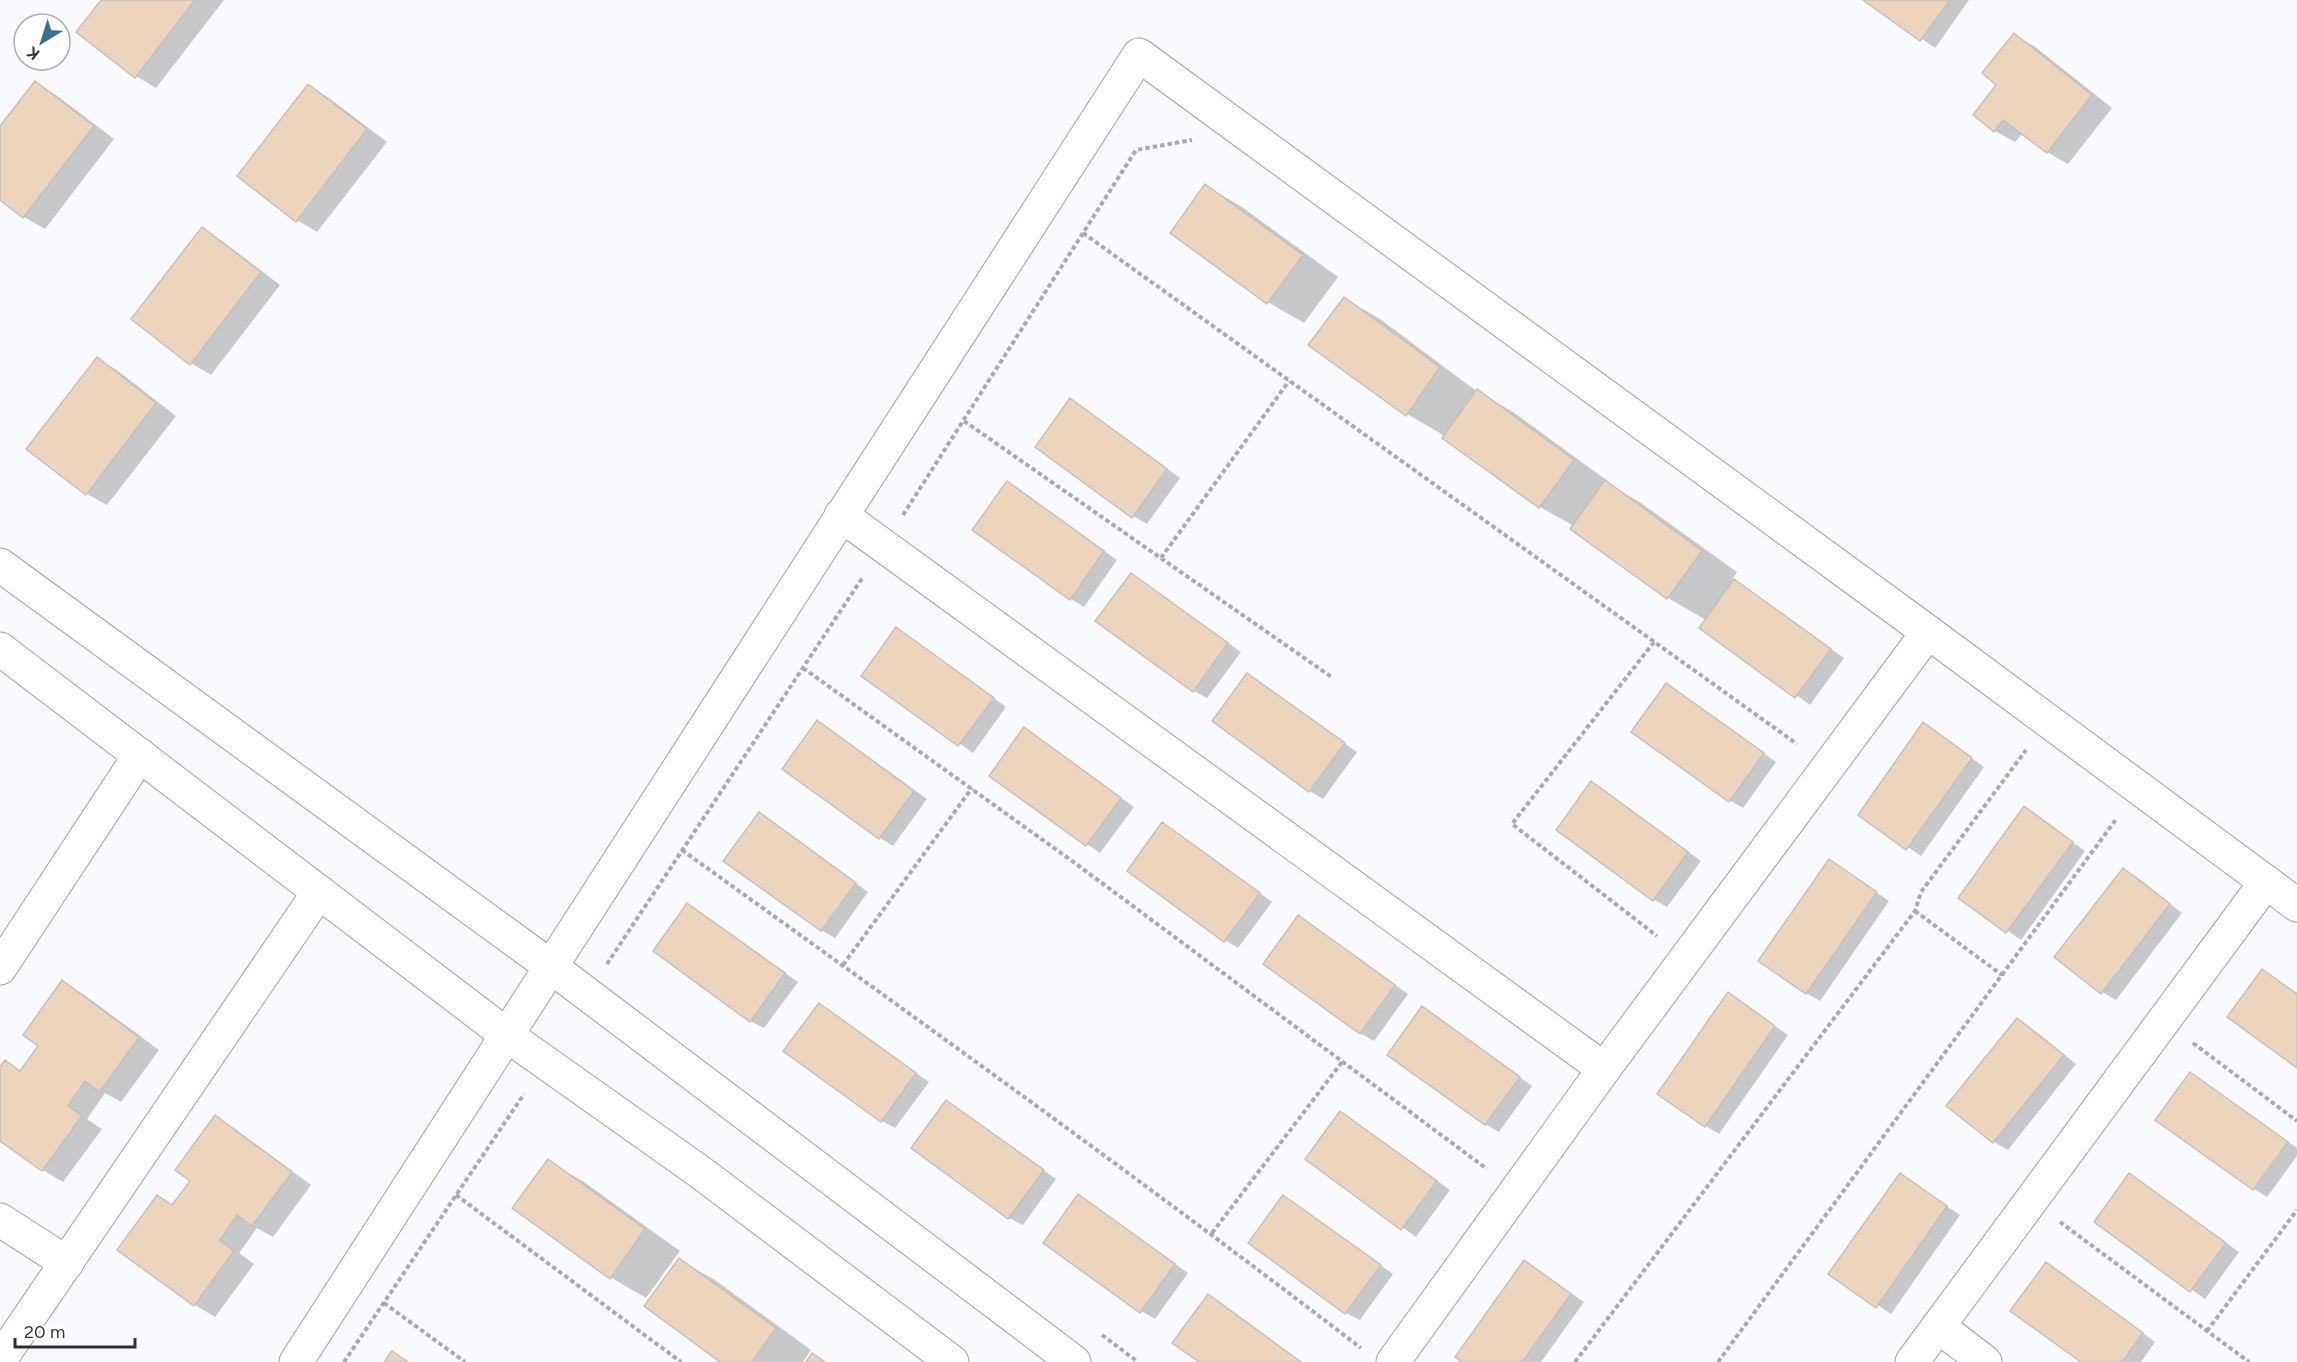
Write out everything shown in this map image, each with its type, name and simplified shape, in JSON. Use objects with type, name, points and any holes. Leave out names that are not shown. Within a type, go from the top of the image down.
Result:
[{"type":"street","points":[[296,1362],[1139,55],[2297,905]]},
{"type":"street","points":[[841,515],[1604,1069]]},
{"type":"street","points":[[0,565],[550,966],[1074,1362]]},
{"type":"street","points":[[1381,1358],[1516,1191],[1928,632]]},
{"type":"street","points":[[0,649],[508,1036],[700,1172],[952,1362]]},
{"type":"street","points":[[0,968],[140,755]]},
{"type":"street","points":[[1912,1362],[2266,882]]},
{"type":"street","points":[[0,1360],[319,892]]},
{"type":"street","points":[[0,1220],[67,1263]]},
{"type":"street","points":[[1938,1326],[1986,1362]]},
{"type":"path","points":[[587,994],[964,421],[1136,150],[1193,140]]},
{"type":"path","points":[[1083,233],[1829,766]]},
{"type":"path","points":[[1161,558],[1289,381]]},
{"type":"path","points":[[964,421],[1333,678]]},
{"type":"path","points":[[1654,642],[1512,824],[1686,958]]},
{"type":"path","points":[[803,668],[1089,873],[1516,1191]]},
{"type":"path","points":[[1575,1362],[1915,911],[1921,892],[2032,742]]},
{"type":"path","points":[[843,965],[972,788]]},
{"type":"path","points":[[1718,1362],[2123,810]]},
{"type":"path","points":[[682,850],[1381,1358]]},
{"type":"path","points":[[1915,911],[2002,975]]},
{"type":"path","points":[[2163,1021],[2297,1121]]},
{"type":"path","points":[[1212,1233],[1342,1062]]},
{"type":"path","points":[[344,1362],[526,1091]]},
{"type":"path","points":[[456,1196],[681,1362]]},
{"type":"path","points":[[2031,1200],[2249,1362]]},
{"type":"path","points":[[2207,1331],[2297,1210]]},
{"type":"path","points":[[384,1303],[465,1362]]},
{"type":"building","points":[[101,0],[195,0],[135,78],[76,32]]},
{"type":"building","points":[[1863,0],[1950,0],[1920,41]]},
{"type":"building","points":[[2014,33],[2092,95],[2047,153],[2003,120],[1994,132],[1973,115],[1996,85],[1982,73]]},
{"type":"building","points":[[35,81],[94,126],[23,218],[0,200],[0,126]]},
{"type":"building","points":[[308,84],[367,129],[296,222],[237,176]]},
{"type":"building","points":[[1205,184],[1303,255],[1267,304],[1170,233]]},
{"type":"building","points":[[202,227],[261,272],[190,365],[131,319]]},
{"type":"building","points":[[1344,297],[1440,367],[1406,416],[1308,345]]},
{"type":"building","points":[[97,357],[156,403],[86,495],[26,449]]},
{"type":"building","points":[[1477,389],[1574,460],[1539,508],[1442,438]]},
{"type":"building","points":[[1070,398],[1167,469],[1132,518],[1035,447]]},
{"type":"building","points":[[1605,480],[1702,551],[1667,599],[1570,529]]},
{"type":"building","points":[[1007,481],[1104,551],[1070,600],[972,530]]},
{"type":"building","points":[[1131,573],[1228,643],[1193,692],[1095,621]]},
{"type":"building","points":[[1734,579],[1831,649],[1795,698],[1699,628]]},
{"type":"building","points":[[896,627],[994,698],[958,746],[861,676]]},
{"type":"building","points":[[1247,673],[1345,743],[1309,792],[1212,721]]},
{"type":"building","points":[[1666,683],[1764,753],[1729,802],[1631,732]]},
{"type":"building","points":[[817,720],[914,791],[879,839],[782,769]]},
{"type":"building","points":[[1923,722],[1972,758],[1906,850],[1858,815]]},
{"type":"building","points":[[1024,727],[1121,798],[1086,846],[989,776]]},
{"type":"building","points":[[1591,781],[1688,852],[1653,901],[1556,830]]},
{"type":"building","points":[[2024,806],[2073,842],[2006,933],[1958,898]]},
{"type":"building","points":[[759,812],[856,883],[821,931],[723,861]]},
{"type":"building","points":[[1162,822],[1260,893],[1224,942],[1127,871]]},
{"type":"building","points":[[1829,859],[1877,892],[1806,994],[1758,961]]},
{"type":"building","points":[[2123,868],[2170,904],[2101,994],[2054,957]]},
{"type":"building","points":[[687,903],[785,973],[750,1022],[653,951]]},
{"type":"building","points":[[1298,915],[1395,985],[1360,1034],[1263,964]]},
{"type":"building","points":[[2262,969],[2297,994],[2297,1068],[2227,1017]]},
{"type":"building","points":[[62,980],[139,1037],[100,1092],[85,1081],[68,1106],[82,1116],[42,1171],[0,1141],[0,1067],[5,1060],[20,1071],[38,1046],[23,1035]]},
{"type":"building","points":[[1728,992],[1775,1026],[1705,1127],[1657,1094]]},
{"type":"building","points":[[819,1003],[916,1073],[881,1122],[783,1051]]},
{"type":"building","points":[[1422,1006],[1520,1077],[1485,1125],[1387,1055]]},
{"type":"building","points":[[2017,1018],[2064,1055],[1993,1143],[1946,1106]]},
{"type":"building","points":[[2190,1072],[2288,1142],[2253,1190],[2155,1120]]},
{"type":"building","points":[[946,1100],[1044,1170],[1008,1219],[911,1148]]},
{"type":"building","points":[[1340,1111],[1437,1181],[1401,1230],[1305,1159]]},
{"type":"building","points":[[215,1115],[292,1172],[252,1226],[237,1215],[220,1240],[234,1251],[194,1306],[117,1250],[157,1195],[172,1205],[190,1181],[175,1170]]},
{"type":"building","points":[[548,1159],[645,1229],[610,1279],[512,1208]]},
{"type":"building","points":[[1900,1173],[1947,1206],[1876,1308],[1828,1274]]},
{"type":"building","points":[[2129,1173],[2226,1243],[2190,1292],[2094,1222]]},
{"type":"building","points":[[1078,1194],[1175,1264],[1140,1313],[1043,1243]]},
{"type":"building","points":[[1283,1195],[1381,1265],[1345,1314],[1248,1243]]},
{"type":"building","points":[[679,1258],[776,1328],[752,1362],[720,1362],[644,1306]]},
{"type":"building","points":[[1524,1260],[1571,1294],[1522,1362],[1462,1362],[1455,1357]]},
{"type":"building","points":[[2046,1262],[2143,1333],[2122,1362],[2081,1362],[2010,1311]]},
{"type":"building","points":[[1208,1294],[1301,1362],[1199,1362],[1172,1343]]},
{"type":"building","points":[[392,1351],[408,1362],[384,1362]]},
{"type":"building","points":[[812,1353],[825,1362],[806,1362]]}]
